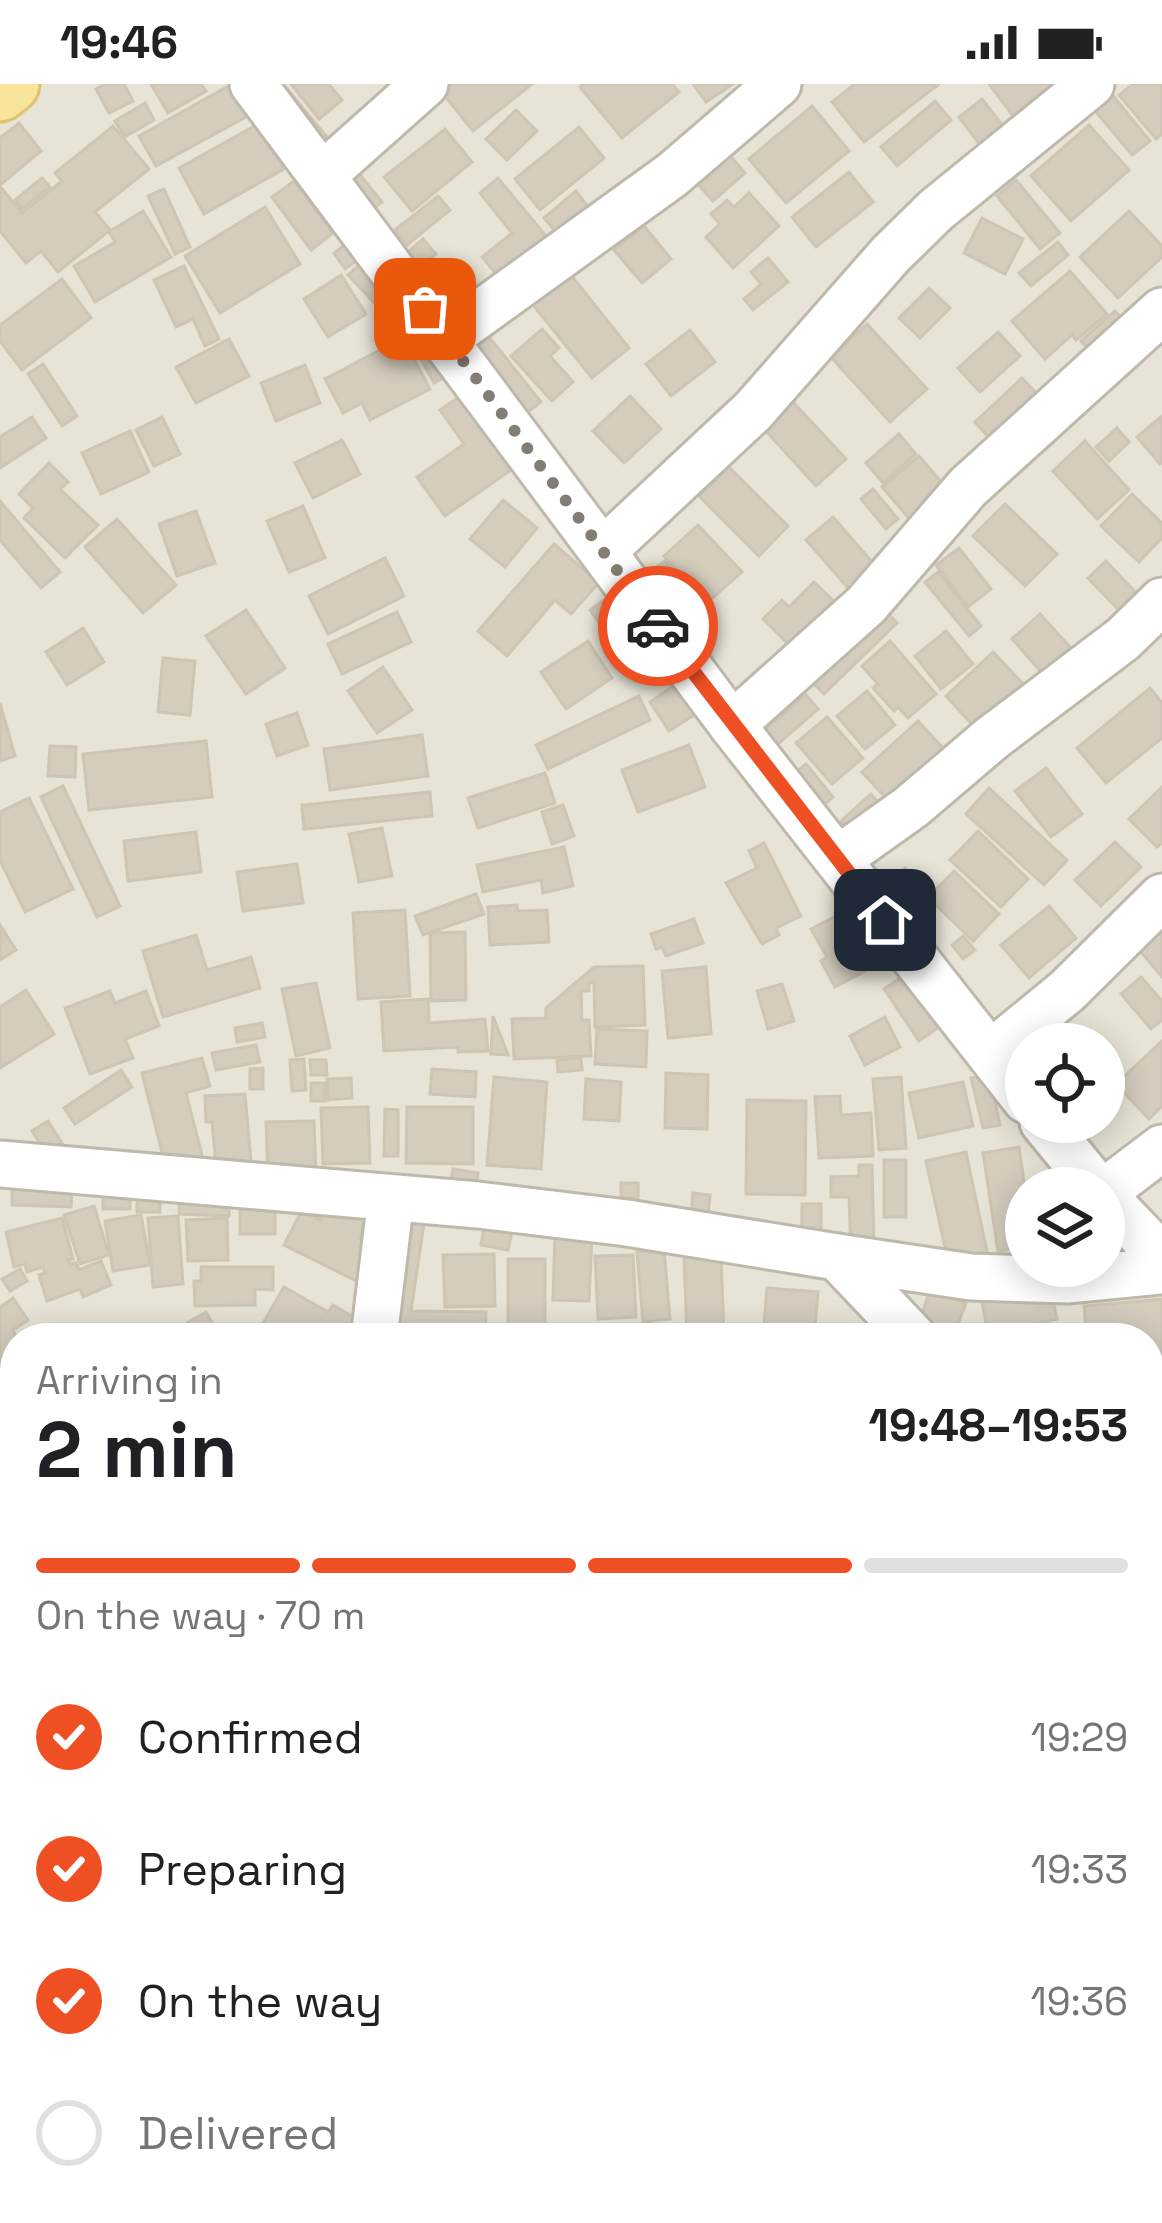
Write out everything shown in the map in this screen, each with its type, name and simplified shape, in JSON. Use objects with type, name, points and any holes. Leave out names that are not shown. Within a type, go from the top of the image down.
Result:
[{"type":"main road","points":[[0,92],[10,84]]},
{"type":"street","points":[[253,84],[732,725],[1005,1073]]},
{"type":"street","points":[[324,174],[424,84]]},
{"type":"street","points":[[445,339],[672,175],[778,84]]},
{"type":"street","points":[[603,551],[752,411],[936,210],[1091,84]]},
{"type":"street","points":[[732,725],[866,605],[968,488],[1162,311]]},
{"type":"street","points":[[838,859],[1123,639],[1162,601]]},
{"type":"street","points":[[990,1054],[1067,991],[1162,897]]},
{"type":"street","points":[[1061,1143],[1081,1167]]},
{"type":"street","points":[[1125,1175],[1162,1148]]},
{"type":"street","points":[[0,1164],[626,1222],[970,1277],[1067,1280],[1162,1271]]},
{"type":"street","points":[[376,1323],[392,1198]]},
{"type":"street","points":[[1125,1217],[1162,1257]]},
{"type":"street","points":[[837,1258],[900,1323]]},
{"type":"shaded area","points":[[31,84],[1162,84],[1162,1323],[0,1323],[0,110]]},
{"type":"building","points":[[124,84],[133,101],[109,113],[96,89]]},
{"type":"building","points":[[151,84],[201,84],[206,91],[168,113]]},
{"type":"building","points":[[232,84],[255,112],[156,166],[139,136]]},
{"type":"building","points":[[259,84],[283,84],[327,137],[312,149]]},
{"type":"building","points":[[291,84],[329,84],[342,100],[319,119]]},
{"type":"building","points":[[447,84],[532,84],[473,131],[440,90]]},
{"type":"building","points":[[672,84],[679,92],[622,138],[580,87]]},
{"type":"building","points":[[693,84],[733,84],[706,102]]},
{"type":"building","points":[[855,84],[939,84],[864,142],[832,102]]},
{"type":"building","points":[[989,84],[1054,84],[1013,116]]},
{"type":"building","points":[[1133,84],[1162,84],[1162,134],[1156,139],[1119,95]]},
{"type":"building","points":[[1110,92],[1150,141],[1132,155],[1092,107]]},
{"type":"building","points":[[982,99],[1007,131],[983,149],[959,117]]},
{"type":"building","points":[[935,101],[951,120],[897,166],[881,147]]},
{"type":"building","points":[[145,103],[154,120],[125,137],[115,121]]},
{"type":"building","points":[[812,106],[849,151],[786,203],[749,159]]},
{"type":"building","points":[[516,110],[537,131],[507,160],[486,139]]},
{"type":"building","points":[[19,123],[41,151],[0,185],[0,138]]},
{"type":"building","points":[[258,124],[284,169],[204,214],[179,168]]},
{"type":"building","points":[[1089,125],[1129,170],[1071,221],[1031,176]]},
{"type":"building","points":[[113,126],[149,169],[95,212],[110,230],[58,272],[41,251],[26,263],[0,231],[0,186],[22,213],[62,181],[55,173]]},
{"type":"building","points":[[579,127],[604,158],[540,210],[515,179]]},
{"type":"building","points":[[445,129],[472,162],[412,211],[384,177]]},
{"type":"building","points":[[727,152],[745,173],[713,201],[694,180]]},
{"type":"building","points":[[347,159],[382,202],[367,214],[333,172]]},
{"type":"building","points":[[849,172],[873,202],[816,247],[792,217]]},
{"type":"building","points":[[42,178],[50,187],[22,209],[15,200]]},
{"type":"building","points":[[498,178],[546,236],[498,276],[482,257],[512,233],[480,193]]},
{"type":"building","points":[[1016,180],[1060,233],[1040,249],[997,196]]},
{"type":"building","points":[[294,181],[333,233],[311,250],[272,197]]},
{"type":"building","points":[[164,189],[190,247],[175,254],[148,196]]},
{"type":"building","points":[[576,191],[588,207],[556,232],[544,218]]},
{"type":"building","points":[[749,193],[779,226],[733,268],[706,237],[720,224],[711,214],[727,200],[734,207]]},
{"type":"building","points":[[438,196],[450,210],[407,245],[395,230]]},
{"type":"building","points":[[265,207],[300,264],[220,313],[185,256]]},
{"type":"building","points":[[143,211],[171,257],[95,302],[74,266],[115,242],[109,232]]},
{"type":"building","points":[[1129,211],[1162,246],[1162,257],[1118,298],[1080,257]]},
{"type":"building","points":[[982,218],[1023,239],[1005,274],[964,253]]},
{"type":"building","points":[[644,226],[671,259],[642,283],[614,250]]},
{"type":"building","points":[[423,239],[436,254],[417,271],[404,256]]},
{"type":"building","points":[[1058,242],[1068,255],[1031,286],[1019,273]]},
{"type":"building","points":[[347,243],[359,259],[345,269],[334,253]]},
{"type":"building","points":[[768,258],[788,282],[753,310],[744,299],[761,284],[751,272]]},
{"type":"building","points":[[364,260],[412,310],[389,332],[375,317],[381,310],[348,275]]},
{"type":"building","points":[[184,266],[219,339],[205,346],[193,319],[176,327],[154,280]]},
{"type":"building","points":[[567,270],[629,348],[592,378],[529,300]]},
{"type":"building","points":[[1070,271],[1107,314],[1045,359],[1012,321]]},
{"type":"building","points":[[341,275],[366,314],[328,337],[304,299]]},
{"type":"building","points":[[62,279],[91,318],[22,370],[0,341],[0,325]]},
{"type":"building","points":[[929,288],[950,308],[920,338],[899,318]]},
{"type":"building","points":[[1115,311],[1131,328],[1096,358],[1081,341]]},
{"type":"building","points":[[421,317],[452,373],[434,383],[403,327]]},
{"type":"building","points":[[867,324],[927,389],[890,422],[831,357]]},
{"type":"building","points":[[542,329],[559,348],[550,356],[573,382],[552,401],[511,356]]},
{"type":"building","points":[[690,330],[715,362],[671,396],[646,364]]},
{"type":"building","points":[[998,332],[1020,356],[980,392],[958,368]]},
{"type":"building","points":[[486,333],[541,402],[524,415],[468,346]]},
{"type":"building","points":[[403,338],[430,389],[370,420],[362,403],[343,413],[325,379]]},
{"type":"building","points":[[229,339],[249,376],[196,403],[176,367]]},
{"type":"building","points":[[43,364],[77,416],[62,426],[28,374]]},
{"type":"building","points":[[305,365],[320,403],[276,421],[261,383]]},
{"type":"building","points":[[1022,378],[1038,395],[997,447],[975,422]]},
{"type":"building","points":[[462,395],[514,468],[445,516],[417,477],[464,444],[440,410]]},
{"type":"building","points":[[630,396],[661,429],[624,463],[593,431]]},
{"type":"building","points":[[793,402],[846,459],[816,486],[764,429]]},
{"type":"building","points":[[1162,416],[1162,462],[1160,464],[1137,437]]},
{"type":"building","points":[[32,417],[46,438],[0,468],[0,437]]},
{"type":"building","points":[[162,417],[180,454],[154,466],[136,430]]},
{"type":"building","points":[[1117,428],[1129,442],[1109,461],[1096,447]]},
{"type":"building","points":[[130,431],[149,472],[101,494],[82,453]]},
{"type":"building","points":[[899,434],[916,454],[883,483],[866,463]]},
{"type":"building","points":[[342,440],[360,474],[313,498],[295,463]]},
{"type":"building","points":[[1085,441],[1129,490],[1097,519],[1053,471]]},
{"type":"building","points":[[919,456],[949,491],[912,522],[882,487]]},
{"type":"building","points":[[49,463],[68,482],[60,489],[98,525],[65,558],[24,518],[33,508],[19,494]]},
{"type":"building","points":[[729,467],[788,526],[759,556],[699,496]]},
{"type":"building","points":[[873,489],[898,519],[886,529],[861,499]]},
{"type":"building","points":[[1132,494],[1162,523],[1162,538],[1139,562],[1101,526]]},
{"type":"building","points":[[503,500],[537,528],[505,567],[470,539]]},
{"type":"building","points":[[0,501],[60,572],[41,588],[0,540]]},
{"type":"building","points":[[1005,504],[1057,554],[1025,586],[973,536]]},
{"type":"building","points":[[303,506],[325,558],[289,572],[267,521]]},
{"type":"building","points":[[196,511],[215,563],[177,576],[159,524]]},
{"type":"building","points":[[833,517],[881,572],[854,595],[806,540]]},
{"type":"building","points":[[117,519],[176,585],[143,613],[85,547]]},
{"type":"building","points":[[698,525],[742,572],[707,603],[664,556]]},
{"type":"building","points":[[554,544],[599,583],[571,614],[555,600],[507,656],[478,631]]},
{"type":"building","points":[[959,548],[991,589],[968,607],[936,565]]},
{"type":"building","points":[[385,558],[404,596],[328,634],[309,596]]},
{"type":"building","points":[[665,561],[685,586],[666,601],[646,575]]},
{"type":"building","points":[[1106,561],[1151,609],[1133,625],[1088,578]]},
{"type":"building","points":[[938,572],[981,626],[969,636],[925,582]]},
{"type":"building","points":[[814,582],[847,614],[803,659],[763,619],[782,600],[789,607]]},
{"type":"building","points":[[686,590],[709,619],[685,637],[667,605]]},
{"type":"building","points":[[614,593],[653,647],[629,664],[590,610]]},
{"type":"building","points":[[884,609],[897,623],[824,694],[810,680]]},
{"type":"building","points":[[246,610],[285,668],[246,694],[206,636]]},
{"type":"building","points":[[397,612],[411,642],[342,674],[328,644]]},
{"type":"building","points":[[1040,614],[1071,648],[1042,673],[1012,639]]},
{"type":"building","points":[[83,628],[104,662],[67,685],[46,652]]},
{"type":"building","points":[[946,631],[973,664],[941,689],[915,656]]},
{"type":"building","points":[[588,641],[612,678],[566,709],[541,672]]},
{"type":"building","points":[[890,641],[936,694],[908,718],[898,707],[894,711],[873,688],[878,684],[862,666]]},
{"type":"building","points":[[993,652],[1025,686],[977,730],[946,696]]},
{"type":"building","points":[[163,658],[195,661],[190,715],[158,712]]},
{"type":"building","points":[[383,667],[412,710],[377,733],[348,691]]},
{"type":"building","points":[[675,685],[694,715],[669,731],[650,702]]},
{"type":"building","points":[[1150,688],[1162,703],[1162,738],[1106,783],[1077,748]]},
{"type":"building","points":[[867,691],[895,725],[865,749],[837,716]]},
{"type":"building","points":[[806,695],[818,709],[769,752],[756,737]]},
{"type":"building","points":[[639,696],[650,720],[548,769],[536,745]]},
{"type":"building","points":[[0,703],[15,756],[0,761]]},
{"type":"building","points":[[297,713],[308,745],[277,756],[266,724]]},
{"type":"building","points":[[827,717],[863,758],[832,784],[796,743]]},
{"type":"building","points":[[918,721],[954,760],[898,811],[862,772]]},
{"type":"building","points":[[422,735],[428,776],[330,790],[324,749]]},
{"type":"building","points":[[206,741],[212,797],[89,810],[83,754]]},
{"type":"building","points":[[689,745],[705,787],[638,812],[622,770]]},
{"type":"building","points":[[50,746],[76,747],[75,777],[48,776]]},
{"type":"building","points":[[806,764],[833,797],[814,814],[786,780]]},
{"type":"building","points":[[1046,768],[1082,814],[1051,837],[1015,791]]},
{"type":"building","points":[[545,773],[555,803],[478,828],[468,798]]},
{"type":"building","points":[[63,786],[120,906],[97,917],[41,797]]},
{"type":"building","points":[[1162,787],[1162,843],[1157,847],[1129,819]]},
{"type":"building","points":[[989,788],[1067,860],[1044,885],[966,814]]},
{"type":"building","points":[[430,792],[432,816],[304,829],[302,805]]},
{"type":"building","points":[[871,794],[883,808],[854,835],[841,821]]},
{"type":"building","points":[[29,798],[73,889],[25,912],[0,860],[0,812]]},
{"type":"building","points":[[563,805],[574,836],[552,844],[542,812]]},
{"type":"building","points":[[382,828],[392,876],[359,882],[349,834]]},
{"type":"building","points":[[978,831],[1028,879],[1001,907],[950,860]]},
{"type":"building","points":[[196,832],[201,872],[128,881],[124,841]]},
{"type":"building","points":[[1115,842],[1141,867],[1101,906],[1075,880]]},
{"type":"building","points":[[764,843],[801,916],[776,928],[779,935],[762,944],[726,883],[757,868],[749,851]]},
{"type":"building","points":[[564,847],[573,886],[543,893],[541,880],[483,892],[477,865]]},
{"type":"building","points":[[297,864],[303,903],[243,911],[237,872]]},
{"type":"building","points":[[905,868],[929,896],[914,909],[890,881]]},
{"type":"building","points":[[954,871],[999,914],[973,941],[928,897]]},
{"type":"building","points":[[476,894],[484,914],[423,935],[415,916]]},
{"type":"building","points":[[517,905],[518,911],[547,910],[549,942],[490,945],[488,907]]},
{"type":"building","points":[[1049,906],[1076,938],[1029,978],[1001,945]]},
{"type":"building","points":[[850,909],[880,963],[835,987],[821,961],[827,957],[811,929]]},
{"type":"building","points":[[405,910],[410,996],[358,999],[353,913]]},
{"type":"building","points":[[694,919],[703,943],[666,956],[662,947],[656,949],[651,934]]},
{"type":"building","points":[[1162,923],[1162,977],[1135,945]]},
{"type":"building","points":[[0,925],[16,950],[0,960]]},
{"type":"building","points":[[465,932],[466,1000],[431,1001],[430,933]]},
{"type":"building","points":[[196,935],[207,970],[251,957],[260,988],[163,1017],[143,951]]},
{"type":"building","points":[[963,936],[975,950],[963,959],[952,945]]},
{"type":"building","points":[[643,966],[645,1025],[595,1027],[594,982],[589,983],[589,991],[581,991],[591,1056],[514,1059],[512,1019],[546,1018],[546,1008],[594,967]]},
{"type":"building","points":[[706,967],[711,1034],[668,1038],[662,971]]},
{"type":"building","points":[[903,976],[939,1027],[919,1041],[884,989]]},
{"type":"building","points":[[1141,977],[1162,1001],[1162,1020],[1151,1029],[1121,994]]},
{"type":"building","points":[[316,983],[330,1048],[296,1056],[282,989]]},
{"type":"building","points":[[782,984],[794,1021],[768,1029],[757,991]]},
{"type":"building","points":[[26,990],[54,1034],[0,1068],[0,1007]]},
{"type":"building","points":[[110,991],[115,1003],[146,991],[159,1026],[125,1039],[133,1058],[90,1074],[65,1008]]},
{"type":"building","points":[[428,999],[429,1023],[485,1019],[488,1051],[458,1052],[458,1047],[384,1051],[381,1002]]},
{"type":"building","points":[[493,1016],[508,1055],[491,1054]]},
{"type":"building","points":[[885,1017],[900,1047],[865,1065],[850,1036]]},
{"type":"building","points":[[262,1023],[265,1037],[237,1042],[235,1028]]},
{"type":"building","points":[[597,1029],[647,1031],[646,1067],[595,1064]]},
{"type":"building","points":[[1162,1041],[1162,1106],[1149,1119],[1125,1094],[1125,1076]]},
{"type":"building","points":[[256,1045],[260,1062],[216,1070],[212,1053]]},
{"type":"building","points":[[202,1058],[210,1086],[186,1093],[204,1163],[167,1172],[142,1073]]},
{"type":"building","points":[[581,1058],[582,1070],[558,1072],[557,1060]]},
{"type":"building","points":[[304,1059],[306,1090],[292,1091],[290,1060]]},
{"type":"building","points":[[310,1060],[326,1060],[327,1075],[311,1075]]},
{"type":"building","points":[[263,1068],[263,1089],[250,1089],[250,1069]]},
{"type":"building","points":[[432,1069],[476,1072],[475,1097],[430,1094]]},
{"type":"building","points":[[121,1070],[132,1087],[75,1124],[64,1108]]},
{"type":"building","points":[[666,1073],[708,1075],[707,1129],[665,1128]]},
{"type":"building","points":[[989,1074],[1000,1125],[983,1128],[971,1078]]},
{"type":"building","points":[[494,1077],[547,1082],[541,1169],[487,1165]]},
{"type":"building","points":[[901,1077],[906,1148],[879,1150],[873,1079]]},
{"type":"building","points":[[351,1078],[352,1098],[328,1100],[327,1079]]},
{"type":"building","points":[[586,1079],[621,1082],[619,1121],[584,1119]]},
{"type":"building","points":[[963,1082],[973,1126],[919,1138],[909,1093]]},
{"type":"building","points":[[311,1083],[325,1083],[325,1101],[311,1101]]},
{"type":"building","points":[[245,1094],[251,1161],[216,1165],[205,1096]]},
{"type":"building","points":[[840,1096],[841,1115],[871,1113],[873,1156],[819,1158],[815,1097]]},
{"type":"building","points":[[747,1100],[806,1101],[805,1195],[746,1194]]},
{"type":"building","points":[[368,1107],[370,1163],[323,1164],[321,1108]]},
{"type":"building","points":[[407,1107],[473,1107],[473,1164],[406,1163]]},
{"type":"building","points":[[385,1109],[398,1110],[398,1156],[384,1156]]},
{"type":"building","points":[[48,1121],[62,1143],[46,1153],[32,1131]]},
{"type":"building","points":[[314,1121],[316,1175],[268,1176],[266,1122]]},
{"type":"building","points":[[1019,1147],[1022,1167],[1005,1167],[1005,1250],[998,1251],[983,1153]]},
{"type":"building","points":[[966,1152],[989,1261],[950,1270],[926,1161]]},
{"type":"building","points":[[884,1160],[906,1160],[906,1217],[884,1217]]},
{"type":"building","points":[[859,1165],[872,1165],[874,1248],[851,1249],[849,1197],[831,1197],[831,1177],[859,1176]]},
{"type":"building","points":[[453,1169],[478,1173],[474,1195],[449,1190]]},
{"type":"building","points":[[621,1183],[638,1183],[638,1198],[621,1198]]},
{"type":"building","points":[[12,1186],[72,1188],[71,1207],[12,1205]]},
{"type":"building","points":[[137,1192],[160,1192],[160,1212],[137,1212]]},
{"type":"building","points":[[693,1193],[710,1195],[708,1217],[691,1216]]},
{"type":"building","points":[[103,1194],[130,1194],[130,1209],[103,1209]]},
{"type":"building","points":[[180,1194],[229,1196],[229,1216],[179,1214]]},
{"type":"building","points":[[275,1194],[275,1234],[240,1234],[240,1195]]},
{"type":"building","points":[[328,1202],[367,1217],[359,1238],[379,1249],[362,1284],[284,1245],[302,1210],[321,1220]]},
{"type":"building","points":[[802,1204],[821,1204],[821,1239],[802,1238]]},
{"type":"building","points":[[94,1206],[109,1255],[80,1264],[64,1215]]},
{"type":"building","points":[[141,1215],[150,1265],[113,1271],[105,1221]]},
{"type":"building","points":[[178,1216],[183,1284],[153,1287],[148,1218]]},
{"type":"building","points":[[486,1217],[514,1223],[508,1250],[481,1245]]},
{"type":"building","points":[[62,1218],[73,1259],[68,1260],[79,1270],[101,1261],[111,1285],[83,1297],[80,1289],[47,1301],[39,1275],[45,1273],[43,1267],[27,1272],[25,1264],[14,1267],[6,1232]]},
{"type":"building","points":[[227,1218],[228,1260],[188,1261],[186,1220]]},
{"type":"building","points":[[398,1219],[424,1223],[411,1311],[486,1312],[486,1323],[381,1323]]},
{"type":"building","points":[[555,1234],[592,1235],[589,1301],[553,1300]]},
{"type":"building","points":[[664,1249],[670,1319],[643,1322],[637,1252]]},
{"type":"building","points":[[494,1254],[495,1306],[445,1307],[443,1255]]},
{"type":"building","points":[[633,1255],[636,1317],[598,1319],[595,1256]]},
{"type":"building","points":[[721,1255],[723,1323],[686,1323],[684,1256]]},
{"type":"building","points":[[508,1259],[545,1259],[545,1323],[508,1323]]},
{"type":"building","points":[[201,1267],[273,1267],[273,1290],[255,1289],[255,1305],[195,1306],[194,1281],[201,1281]]},
{"type":"building","points":[[20,1269],[27,1281],[10,1291],[2,1279]]},
{"type":"building","points":[[284,1287],[328,1312],[333,1305],[363,1323],[263,1323]]},
{"type":"building","points":[[767,1288],[818,1292],[815,1323],[764,1323]]},
{"type":"building","points":[[1050,1288],[1057,1319],[986,1323],[982,1302]]},
{"type":"building","points":[[930,1290],[966,1303],[958,1323],[920,1320]]},
{"type":"building","points":[[13,1298],[28,1320],[0,1323],[0,1307]]},
{"type":"building","points":[[1162,1299],[1162,1323],[1086,1323],[1084,1306]]},
{"type":"building","points":[[206,1312],[212,1323],[187,1323]]},
{"type":"way so far","points":[[425,309],[658,626]]},
{"type":"route","points":[[658,626],[885,920]]}]
